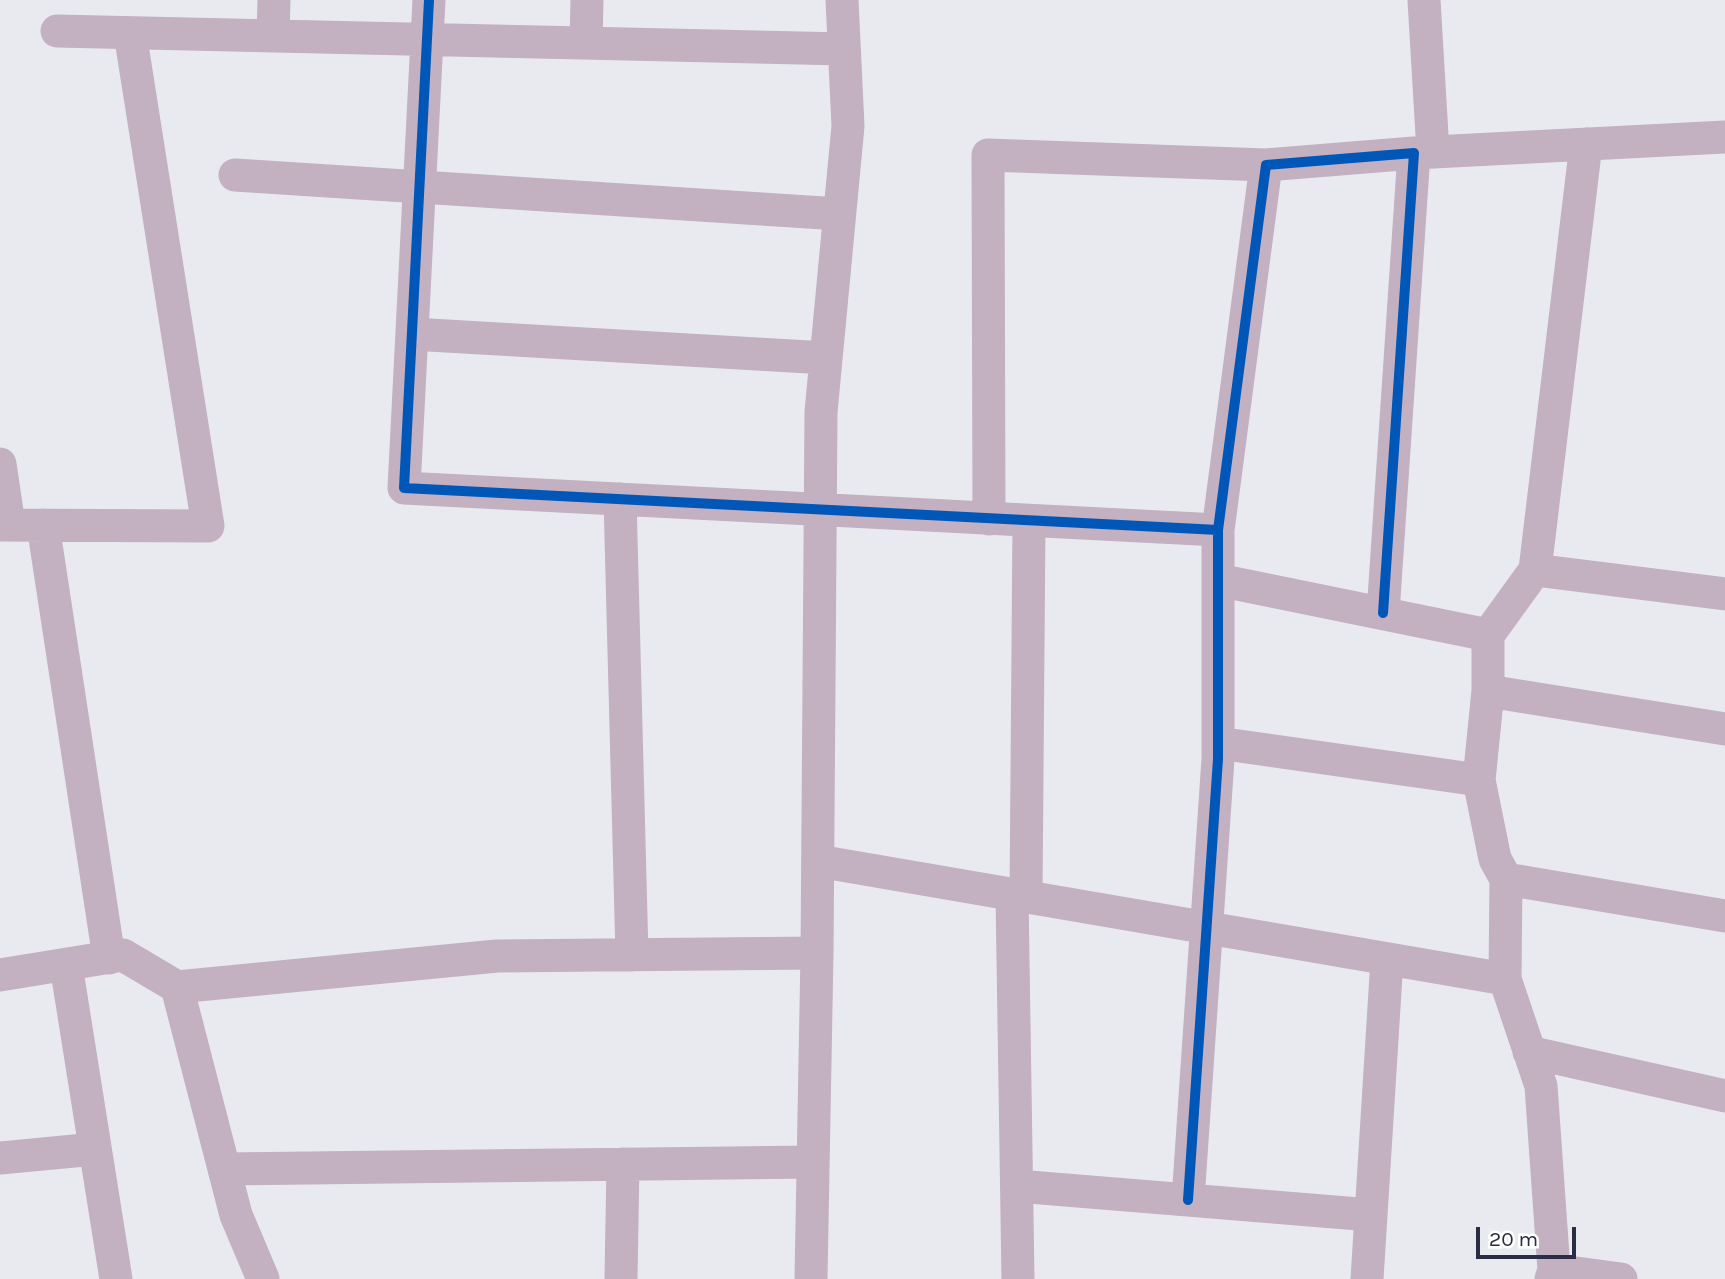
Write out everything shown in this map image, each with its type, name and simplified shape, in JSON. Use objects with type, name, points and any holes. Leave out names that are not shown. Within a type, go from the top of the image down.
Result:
[{"type":"street","points":[[273,36],[274,0]]},
{"type":"street","points":[[429,0],[404,488],[1218,530]]},
{"type":"street","points":[[586,43],[587,0]]},
{"type":"street","points":[[811,1279],[817,953],[821,412],[848,126],[842,0]]},
{"type":"street","points":[[1383,613],[1424,152],[1424,0]]},
{"type":"street","points":[[57,31],[844,49]]},
{"type":"street","points":[[0,464],[5,525],[208,526],[130,33]]},
{"type":"street","points":[[989,519],[988,155],[1266,165],[1424,152],[1725,137]]},
{"type":"street","points":[[1586,144],[1535,570],[1488,635],[1488,691],[1479,779],[1495,859],[1506,880],[1505,979],[1541,1086],[1553,1274],[1621,1279]]},
{"type":"street","points":[[1188,1200],[1208,928],[1218,743],[1218,530],[1266,165]]},
{"type":"street","points":[[234,175],[839,214]]},
{"type":"street","points":[[412,334],[826,358]]},
{"type":"street","points":[[620,499],[632,955]]},
{"type":"street","points":[[1018,1279],[1019,896],[1029,521]]},
{"type":"street","points":[[43,525],[109,958]]},
{"type":"street","points":[[1535,570],[1725,594]]},
{"type":"street","points":[[1218,580],[1488,635]]},
{"type":"street","points":[[1488,691],[1725,729]]},
{"type":"street","points":[[1218,743],[1479,779]]},
{"type":"street","points":[[818,861],[1505,979]]},
{"type":"street","points":[[1506,880],[1725,916]]},
{"type":"street","points":[[0,975],[123,955],[177,988],[497,956],[817,953]]},
{"type":"street","points":[[1367,1279],[1387,959]]},
{"type":"street","points":[[66,965],[117,1279]]},
{"type":"street","points":[[177,988],[236,1215],[263,1279]]},
{"type":"street","points":[[1529,1052],[1725,1096]]},
{"type":"street","points":[[0,1158],[95,1149]]},
{"type":"street","points":[[224,1169],[813,1162]]},
{"type":"street","points":[[621,1279],[623,1164]]},
{"type":"street","points":[[1017,1186],[1371,1215]]},
{"type":"cycle path","points":[[429,0],[404,488],[1218,530]]},
{"type":"cycle path","points":[[1188,1200],[1218,759],[1218,530],[1266,165],[1414,153],[1383,613]]}]
